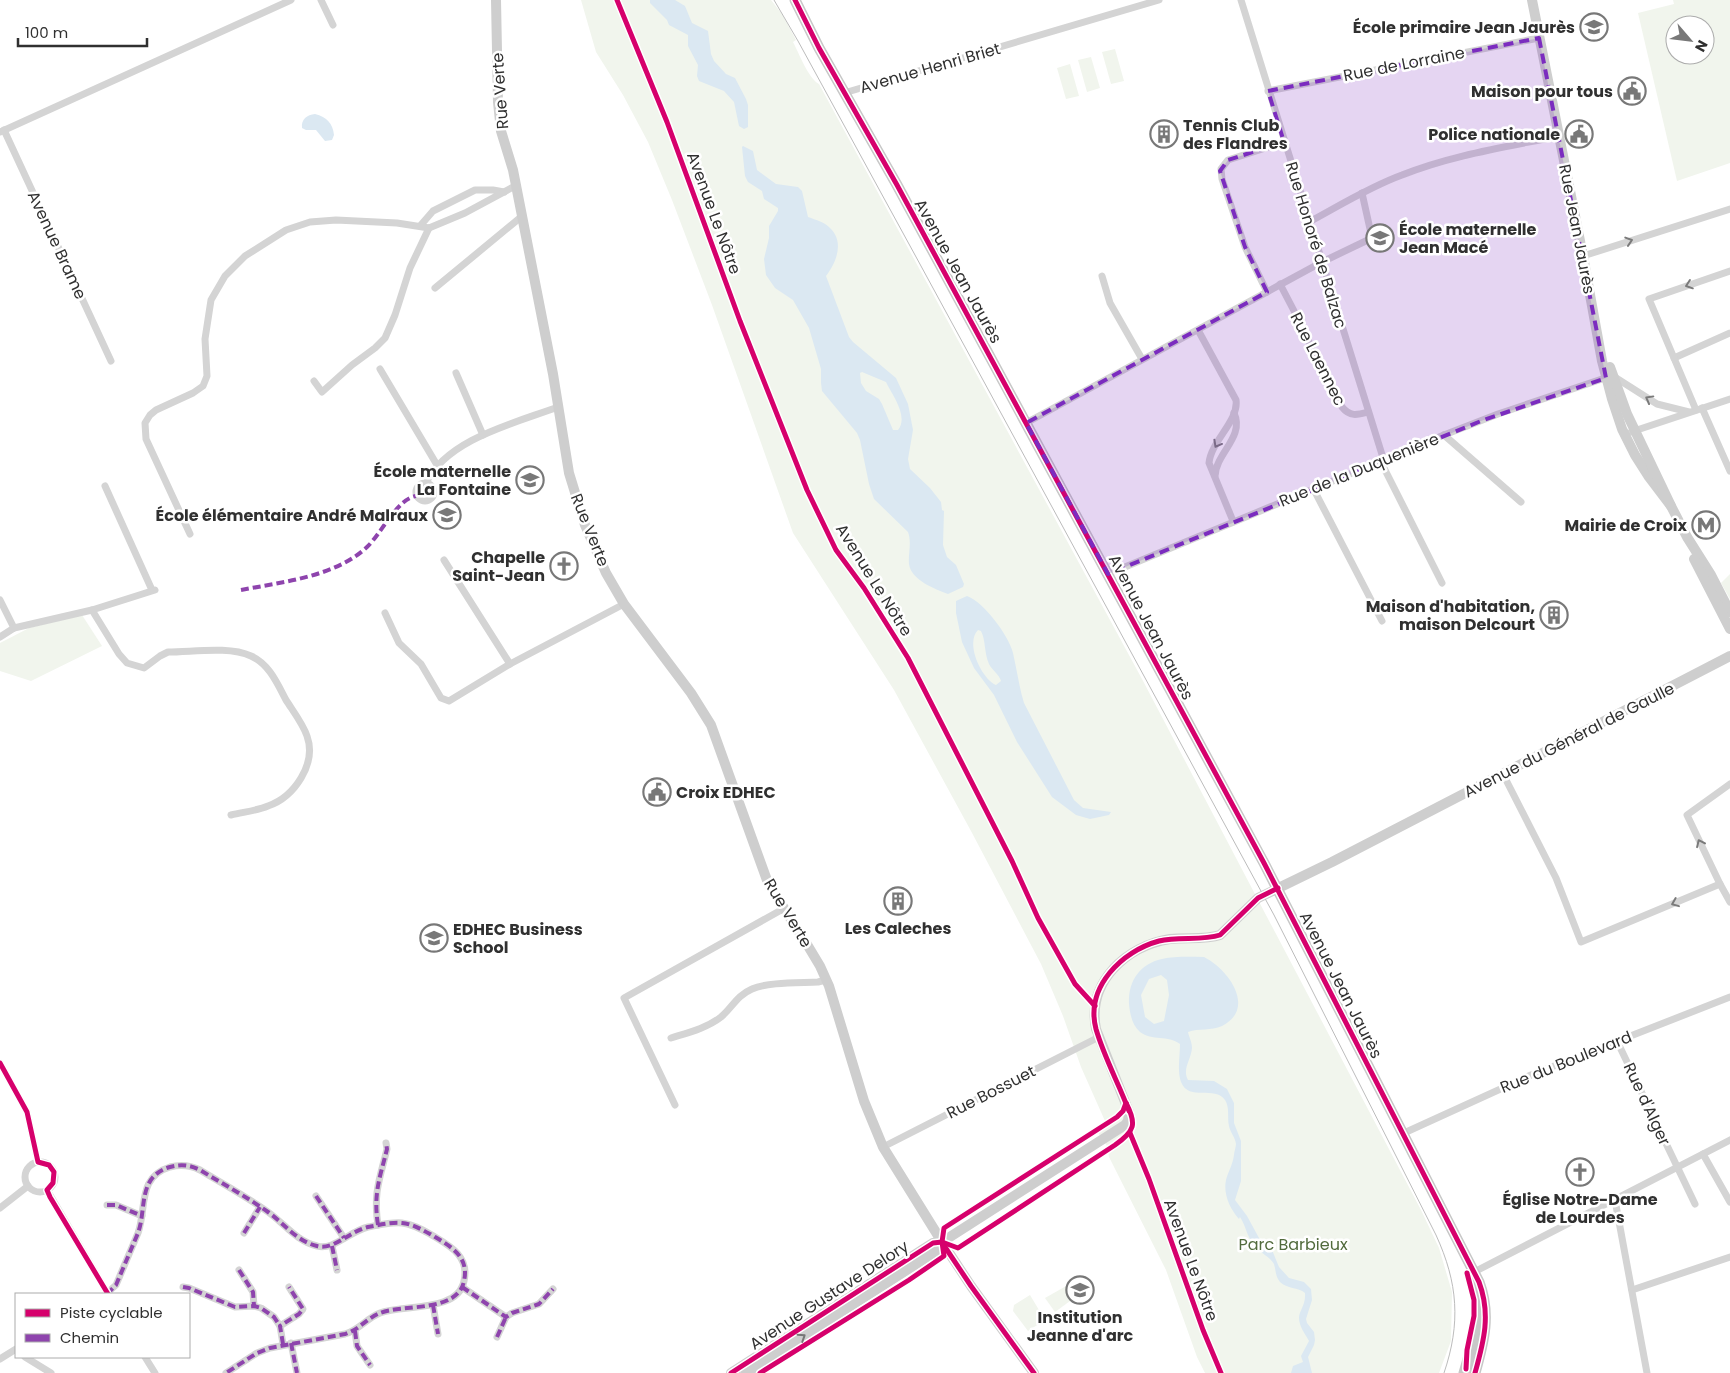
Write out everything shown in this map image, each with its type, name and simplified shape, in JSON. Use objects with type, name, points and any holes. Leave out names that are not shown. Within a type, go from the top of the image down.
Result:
[{"type":"main road","name":"Rue Verte","points":[[496,0],[498,110],[501,131],[516,186],[553,374],[569,473],[580,511],[598,556],[624,604],[691,694],[711,725],[764,874],[783,910],[808,946],[826,980],[864,1101],[883,1147],[942,1242],[1034,1373]]},
{"type":"main road","name":"Avenue Jean Jaurès","points":[[796,0],[819,33],[847,92],[878,142],[890,172],[1278,888],[1474,1272],[1484,1298],[1486,1318],[1484,1342],[1475,1373]]},
{"type":"main road","name":"Rue Jean Jaurès","points":[[1532,0],[1615,408],[1687,537],[1711,574],[1730,612]]},
{"type":"main road","name":"Rue Jean Jaurès","points":[[1687,537],[1695,561],[1730,630]]},
{"type":"main road","name":"Avenue du Général de Gaulle","points":[[1095,1006],[1107,975],[1130,954],[1145,946],[1165,940],[1220,935],[1258,898],[1408,823],[1730,656]]},
{"type":"main road","name":"Avenue Le Nôtre","points":[[1095,1006],[1095,1023],[1099,1037],[1129,1112],[1126,1123]]},
{"type":"main road","name":"Avenue Gustave Delory","points":[[731,1373],[933,1243],[942,1242],[1119,1130],[1126,1123]]},
{"type":"main road","name":"Avenue Gustave Delory","points":[[746,1373],[938,1250],[942,1242]]},
{"type":"main road","name":"Avenue Jean Jaurès","points":[[1464,1373],[1476,1332],[1477,1322],[1478,1310],[1474,1272]]},
{"type":"street","points":[[2,131],[291,0]]},
{"type":"street","points":[[321,0],[332,25]]},
{"type":"street","name":"Avenue Le Nôtre","points":[[618,0],[667,122],[740,321],[807,490],[836,550],[864,588],[908,658],[1012,861],[1042,926],[1075,984],[1095,1006]]},
{"type":"street","name":"Avenue Henri Briet","points":[[847,92],[1159,0]]},
{"type":"street","name":"Rue Honoré de Balzac","points":[[1240,0],[1382,462],[1442,583]]},
{"type":"street","name":"Rue de Lorraine","points":[[1268,91],[1540,38]]},
{"type":"street","name":"Avenue Brame","points":[[2,131],[111,360]]},
{"type":"street","points":[[1309,222],[1362,193],[1399,176],[1441,162],[1559,136]]},
{"type":"street","points":[[1267,292],[1244,247],[1222,179],[1221,168],[1224,163],[1231,159],[1284,142]]},
{"type":"street","points":[[190,534],[146,439],[145,423],[156,410],[193,393],[203,386],[207,376],[206,339],[211,300],[224,276],[245,256],[286,230],[310,222],[336,220],[397,223],[429,228],[465,213],[516,186]]},
{"type":"street","points":[[420,226],[433,211],[475,190],[504,192]]},
{"type":"street","points":[[1026,423],[1280,284],[1372,238],[1362,193]]},
{"type":"street","points":[[1583,256],[1730,209]]},
{"type":"street","points":[[436,288],[521,216]]},
{"type":"street","points":[[314,381],[322,392],[352,364],[375,348],[385,338],[410,268],[429,228]]},
{"type":"street","points":[[1730,272],[1649,299],[1696,410],[1730,472]]},
{"type":"street","points":[[1102,276],[1110,303],[1142,360]]},
{"type":"street","name":"Rue Laennec","points":[[1280,284],[1305,332],[1321,372],[1342,408],[1354,416],[1368,412]]},
{"type":"street","points":[[1198,330],[1236,400],[1234,413],[1210,459],[1210,466],[1233,521]]},
{"type":"street","points":[[1674,358],[1730,333]]},
{"type":"street","points":[[380,368],[437,465]]},
{"type":"street","points":[[456,373],[483,435]]},
{"type":"street","points":[[1609,377],[1657,404],[1696,410]]},
{"type":"street","name":"Rue de la Duquenière","points":[[1108,574],[1444,435],[1498,414],[1609,377]]},
{"type":"street","points":[[1629,432],[1730,399]]},
{"type":"street","points":[[426,483],[437,465],[457,448],[483,435],[558,407]]},
{"type":"street","points":[[1215,476],[1216,465],[1237,427],[1237,419],[1234,413]]},
{"type":"street","points":[[1444,435],[1521,502]]},
{"type":"street","points":[[0,637],[14,628],[92,610],[154,590],[105,486]]},
{"type":"street","points":[[1313,488],[1382,621]]},
{"type":"street","points":[[444,560],[510,664]]},
{"type":"street","points":[[0,600],[14,628]]},
{"type":"street","points":[[385,613],[399,643],[421,664],[441,698],[449,701],[510,664],[624,604]]},
{"type":"street","points":[[92,610],[119,654],[127,663],[144,668],[168,652],[238,651],[265,664],[307,736],[311,754],[306,769],[295,786],[282,799],[269,806],[231,815]]},
{"type":"street","points":[[1503,774],[1556,878],[1581,942],[1720,884]]},
{"type":"street","points":[[1730,784],[1687,815],[1730,902]]},
{"type":"street","points":[[675,1105],[624,998],[783,910]]},
{"type":"street","points":[[671,1038],[691,1032],[720,1017],[738,997],[752,989],[763,986],[826,980]]},
{"type":"street","name":"Rue du Boulevard","points":[[1404,1133],[1531,1075],[1730,997]]},
{"type":"street","name":"Rue Bossuet","points":[[883,1147],[1099,1037]]},
{"type":"street","name":"Rue d'Alger","points":[[1617,1041],[1676,1168],[1695,1204]]},
{"type":"street","points":[[0,1063],[27,1112],[38,1162]]},
{"type":"street","name":"Avenue Le Nôtre","points":[[1126,1123],[1149,1179],[1199,1320],[1221,1373]]},
{"type":"street","points":[[1474,1272],[1730,1140]]},
{"type":"street","points":[[378,1225],[377,1186],[387,1148],[386,1142]]},
{"type":"street","points":[[1703,1154],[1730,1202]]},
{"type":"street","points":[[38,1162],[47,1163],[54,1172],[54,1181],[47,1190],[37,1191],[28,1186],[26,1180],[26,1171],[38,1162]]},
{"type":"street","points":[[108,1293],[116,1285],[138,1233],[145,1194],[152,1178],[160,1171],[177,1165],[189,1166],[200,1170],[260,1207],[301,1240],[322,1248],[332,1246],[355,1231],[401,1222],[413,1225],[451,1246],[458,1252],[463,1263],[465,1275],[462,1287],[450,1298],[433,1305],[381,1312],[355,1330],[345,1334],[283,1344],[263,1350],[226,1373]]},
{"type":"street","points":[[0,1208],[28,1186]]},
{"type":"street","points":[[47,1190],[106,1293]]},
{"type":"street","points":[[316,1196],[344,1238]]},
{"type":"street","points":[[1615,1200],[1647,1373]]},
{"type":"street","points":[[107,1205],[116,1205],[142,1216]]},
{"type":"street","points":[[244,1233],[260,1207]]},
{"type":"street","points":[[332,1246],[337,1270]]},
{"type":"street","points":[[1632,1290],[1730,1257]]},
{"type":"street","points":[[239,1270],[253,1292],[254,1306]]},
{"type":"street","points":[[183,1287],[235,1307],[254,1306],[265,1310],[272,1315],[280,1326],[283,1344]]},
{"type":"street","points":[[462,1287],[506,1317]]},
{"type":"street","points":[[280,1326],[299,1314],[303,1309],[289,1288]]},
{"type":"street","points":[[497,1337],[506,1317],[538,1304],[553,1289]]},
{"type":"street","points":[[433,1305],[438,1334]]},
{"type":"street","points":[[355,1330],[357,1346],[370,1365]]},
{"type":"street","points":[[291,1343],[297,1373]]},
{"type":"street","points":[[0,1359],[15,1350]]},
{"type":"street","points":[[27,1358],[51,1373]]},
{"type":"street","points":[[146,1358],[155,1373]]},
{"type":"highlighted area","points":[[1539,38],[1606,378],[1481,421],[1108,574],[1026,423],[1267,292],[1245,247],[1220,171],[1228,160],[1284,142],[1268,91]]},
{"type":"green space","name":"Parc Barbieux","points":[[581,0],[771,0],[782,14],[796,40],[793,42],[804,65],[819,84],[1142,679],[1421,1210],[1439,1248],[1452,1292],[1451,1341],[1439,1373],[1205,1373],[1197,1357],[1166,1270],[1109,1157],[1107,1146],[1095,1128],[1105,1121],[1081,1067],[1063,1016],[1041,964],[894,690],[793,533],[712,305],[672,200],[648,142],[623,95],[596,52]]},
{"type":"green space","points":[[1673,0],[1730,0],[1730,163],[1677,181],[1638,13],[1674,4]]},
{"type":"green space","points":[[1115,49],[1124,81],[1111,84],[1102,52]]},
{"type":"green space","points":[[1091,57],[1100,88],[1087,92],[1078,60]]},
{"type":"green space","points":[[1070,64],[1079,96],[1066,99],[1057,68]]},
{"type":"green space","points":[[1730,574],[1730,599],[1721,583]]},
{"type":"green space","points":[[82,615],[102,646],[31,681],[0,671],[0,643],[29,628]]},
{"type":"green space","points":[[1075,1281],[1081,1293],[1055,1312],[1045,1298]]},
{"type":"green space","points":[[1030,1295],[1045,1320],[1028,1331],[1013,1311],[1014,1305]]},
{"type":"shaded area","points":[[650,0],[675,0],[685,6],[692,23],[708,31],[711,54],[714,61],[726,74],[735,78],[746,99],[748,105],[748,127],[744,129],[739,126],[734,102],[724,91],[699,81],[697,76],[698,65],[688,46],[688,35],[669,25],[667,20],[650,3]]},
{"type":"shaded area","points":[[315,114],[323,117],[331,124],[334,135],[332,140],[325,141],[316,130],[302,128],[302,122],[305,118]]},
{"type":"shaded area","points":[[742,147],[753,151],[757,170],[776,184],[798,187],[802,191],[808,217],[826,224],[835,234],[838,246],[836,259],[826,276],[849,337],[896,378],[908,404],[913,430],[908,459],[910,469],[930,488],[941,502],[942,510],[944,511],[943,545],[947,557],[956,565],[964,584],[963,587],[948,594],[924,583],[914,575],[909,564],[910,540],[908,532],[874,499],[857,433],[822,391],[821,369],[809,328],[793,300],[775,288],[766,275],[764,259],[769,238],[769,226],[778,208],[764,199],[762,191],[748,182],[745,176]],"holes":[[[862,372],[886,382],[901,412],[902,418],[898,430],[893,430],[879,399],[866,391],[861,383],[860,373]]]},
{"type":"shaded area","points":[[967,596],[974,599],[995,620],[1011,646],[1024,703],[1074,800],[1083,808],[1111,812],[1109,815],[1090,819],[1076,815],[1052,797],[1017,742],[994,695],[974,668],[962,642],[956,613],[956,601]],"holes":[[[978,630],[981,631],[989,664],[1001,681],[996,685],[985,675],[976,660],[973,643],[974,636]]]},
{"type":"shaded area","points":[[1204,957],[1222,970],[1229,979],[1238,999],[1237,1009],[1232,1018],[1222,1026],[1188,1032],[1192,1048],[1186,1068],[1186,1076],[1188,1080],[1214,1081],[1227,1089],[1234,1103],[1234,1123],[1241,1141],[1241,1181],[1235,1200],[1247,1216],[1259,1238],[1272,1250],[1279,1267],[1289,1278],[1304,1282],[1311,1289],[1312,1300],[1306,1319],[1314,1332],[1315,1340],[1308,1357],[1312,1373],[1291,1373],[1293,1366],[1303,1362],[1301,1356],[1309,1341],[1299,1321],[1305,1293],[1280,1282],[1276,1275],[1274,1264],[1256,1248],[1242,1220],[1236,1215],[1228,1201],[1225,1185],[1233,1162],[1236,1144],[1228,1123],[1225,1100],[1215,1094],[1196,1093],[1185,1088],[1179,1073],[1180,1044],[1175,1041],[1145,1035],[1133,1023],[1129,1004],[1130,988],[1136,975],[1141,970],[1154,961],[1162,959]],"holes":[[[1161,975],[1167,980],[1169,995],[1164,1021],[1154,1024],[1145,1017],[1141,995],[1149,979]]]},
{"type":"tram line","points":[[774,0],[1274,915],[1436,1235],[1449,1270],[1455,1303],[1453,1337],[1444,1373]]},
{"type":"marked path","points":[[241,590],[307,577],[340,565],[367,547],[402,503],[416,496]]},
{"type":"marked path","points":[[378,1225],[376,1204],[387,1149],[386,1143]]},
{"type":"marked path","points":[[108,1293],[116,1285],[138,1233],[145,1194],[152,1178],[170,1167],[182,1165],[200,1170],[260,1206],[310,1244],[323,1247],[329,1246],[361,1229],[389,1223],[402,1223],[420,1229],[450,1247],[464,1264],[464,1281],[460,1291],[441,1303],[390,1310],[380,1313],[355,1330],[345,1334],[270,1348],[257,1353],[226,1373]]},
{"type":"marked path","points":[[316,1196],[344,1238]]},
{"type":"marked path","points":[[107,1205],[116,1205],[142,1216]]},
{"type":"marked path","points":[[244,1233],[260,1207]]},
{"type":"marked path","points":[[332,1246],[337,1270]]},
{"type":"marked path","points":[[239,1270],[253,1292],[254,1306]]},
{"type":"marked path","points":[[183,1287],[235,1307],[254,1306],[261,1308],[274,1317],[280,1326]]},
{"type":"marked path","points":[[283,1344],[280,1326],[299,1314],[303,1309],[289,1287]]},
{"type":"marked path","points":[[462,1287],[506,1317],[512,1313],[539,1304],[553,1289]]},
{"type":"marked path","points":[[433,1305],[438,1334]]},
{"type":"marked path","points":[[497,1337],[506,1317]]},
{"type":"marked path","points":[[355,1331],[357,1346],[370,1365]]},
{"type":"marked path","points":[[291,1343],[297,1373]]},
{"type":"cycle path","points":[[617,0],[667,122],[740,321],[807,490],[836,550],[864,588],[908,658],[1012,861],[1038,918],[1075,984],[1095,1006]]},
{"type":"cycle path","points":[[795,0],[819,48],[897,185],[1264,863],[1479,1282],[1485,1305],[1485,1328],[1475,1373]]},
{"type":"cycle path","points":[[1129,1111],[1096,1029],[1094,1014],[1096,999],[1101,985],[1120,962],[1145,946],[1159,941],[1206,938],[1220,935],[1258,898],[1278,888]]},
{"type":"cycle path","points":[[0,1063],[27,1112],[38,1162],[49,1165],[54,1172],[53,1183],[47,1190],[50,1197],[107,1293]]},
{"type":"cycle path","points":[[731,1373],[933,1243],[942,1242],[958,1248],[1115,1145],[1127,1135],[1132,1127],[1132,1116],[1126,1103]]},
{"type":"cycle path","points":[[760,1373],[944,1256],[942,1242],[944,1228],[1117,1117],[1123,1111],[1126,1103]]},
{"type":"cycle path","points":[[1130,1133],[1149,1179],[1203,1330],[1221,1373]]},
{"type":"cycle path","points":[[943,1244],[1034,1373]]},
{"type":"cycle path","points":[[1466,1369],[1467,1350],[1474,1316],[1474,1300],[1467,1273]]},
{"type":"place","name":"École primaire Jean Jaurès","points":[[1594,27]]},
{"type":"place","name":"Maison pour tous","points":[[1632,91]]},
{"type":"place","name":"Tennis Club des Flandres","points":[[1164,134]]},
{"type":"place","name":"Police nationale","points":[[1579,134]]},
{"type":"place","name":"École maternelle Jean Macé","points":[[1380,238]]},
{"type":"place","name":"École maternelle La Fontaine","points":[[530,480]]},
{"type":"place","name":"École élémentaire André Malraux","points":[[447,515]]},
{"type":"place","name":"Mairie de Croix","points":[[1706,525]]},
{"type":"place","name":"Chapelle Saint-Jean","points":[[564,566]]},
{"type":"place","name":"Maison d'habitation, maison Delcourt","points":[[1554,615]]},
{"type":"place","name":"Croix EDHEC","points":[[657,792]]},
{"type":"place","name":"Les Caleches","points":[[898,901]]},
{"type":"place","name":"EDHEC Business School","points":[[434,938]]},
{"type":"place","name":"Église Notre-Dame de Lourdes","points":[[1580,1172]]},
{"type":"place","name":"Institution Jeanne d'arc","points":[[1080,1290]]}]
